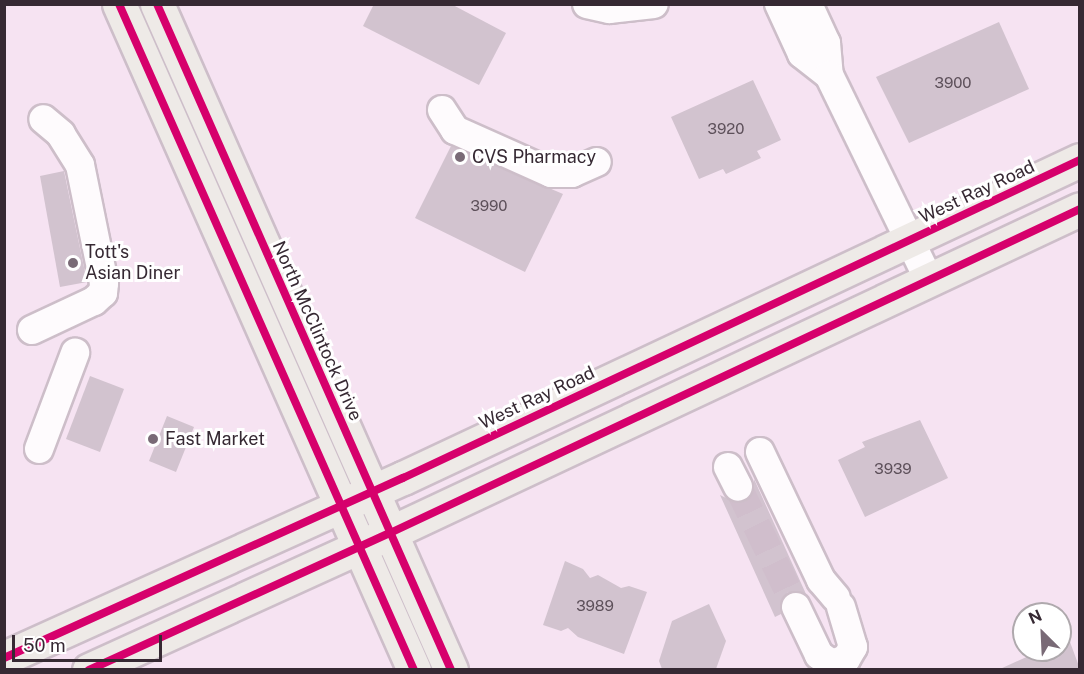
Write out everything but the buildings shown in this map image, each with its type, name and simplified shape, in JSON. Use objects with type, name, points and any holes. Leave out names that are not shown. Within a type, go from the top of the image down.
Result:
[{"type":"main road","points":[[119,4],[414,669]]},
{"type":"main road","name":"North McClintock Drive","points":[[157,4],[451,669]]},
{"type":"main road","name":"West Ray Road","points":[[4,658],[341,507],[1080,160]]},
{"type":"main road","points":[[89,669],[359,548],[1080,209]]},
{"type":"street","points":[[586,4],[609,9],[654,4]]},
{"type":"street","points":[[779,4],[802,54],[829,75]]},
{"type":"street","points":[[808,4],[826,43],[829,75],[929,280]]},
{"type":"street","points":[[442,110],[455,130],[551,173],[572,172],[597,162]]},
{"type":"street","points":[[32,330],[94,301],[103,293],[104,283],[80,165],[61,134],[43,119]]},
{"type":"street","points":[[39,449],[75,353]]},
{"type":"street","points":[[760,452],[848,635],[851,654],[840,663],[824,662],[796,607]]},
{"type":"tunnel","points":[[738,487],[796,607]]},
{"type":"cycle path","points":[[119,4],[414,670]]},
{"type":"cycle path","points":[[157,4],[451,670]]},
{"type":"cycle path","points":[[4,658],[403,478],[1080,160]]},
{"type":"cycle path","points":[[89,670],[390,533],[1080,209]]},
{"type":"place","name":"CVS Pharmacy","points":[[460,157]]},
{"type":"place","name":"Tott's Asian Diner","points":[[73,263]]},
{"type":"place","name":"Fast Market","points":[[153,439]]}]
